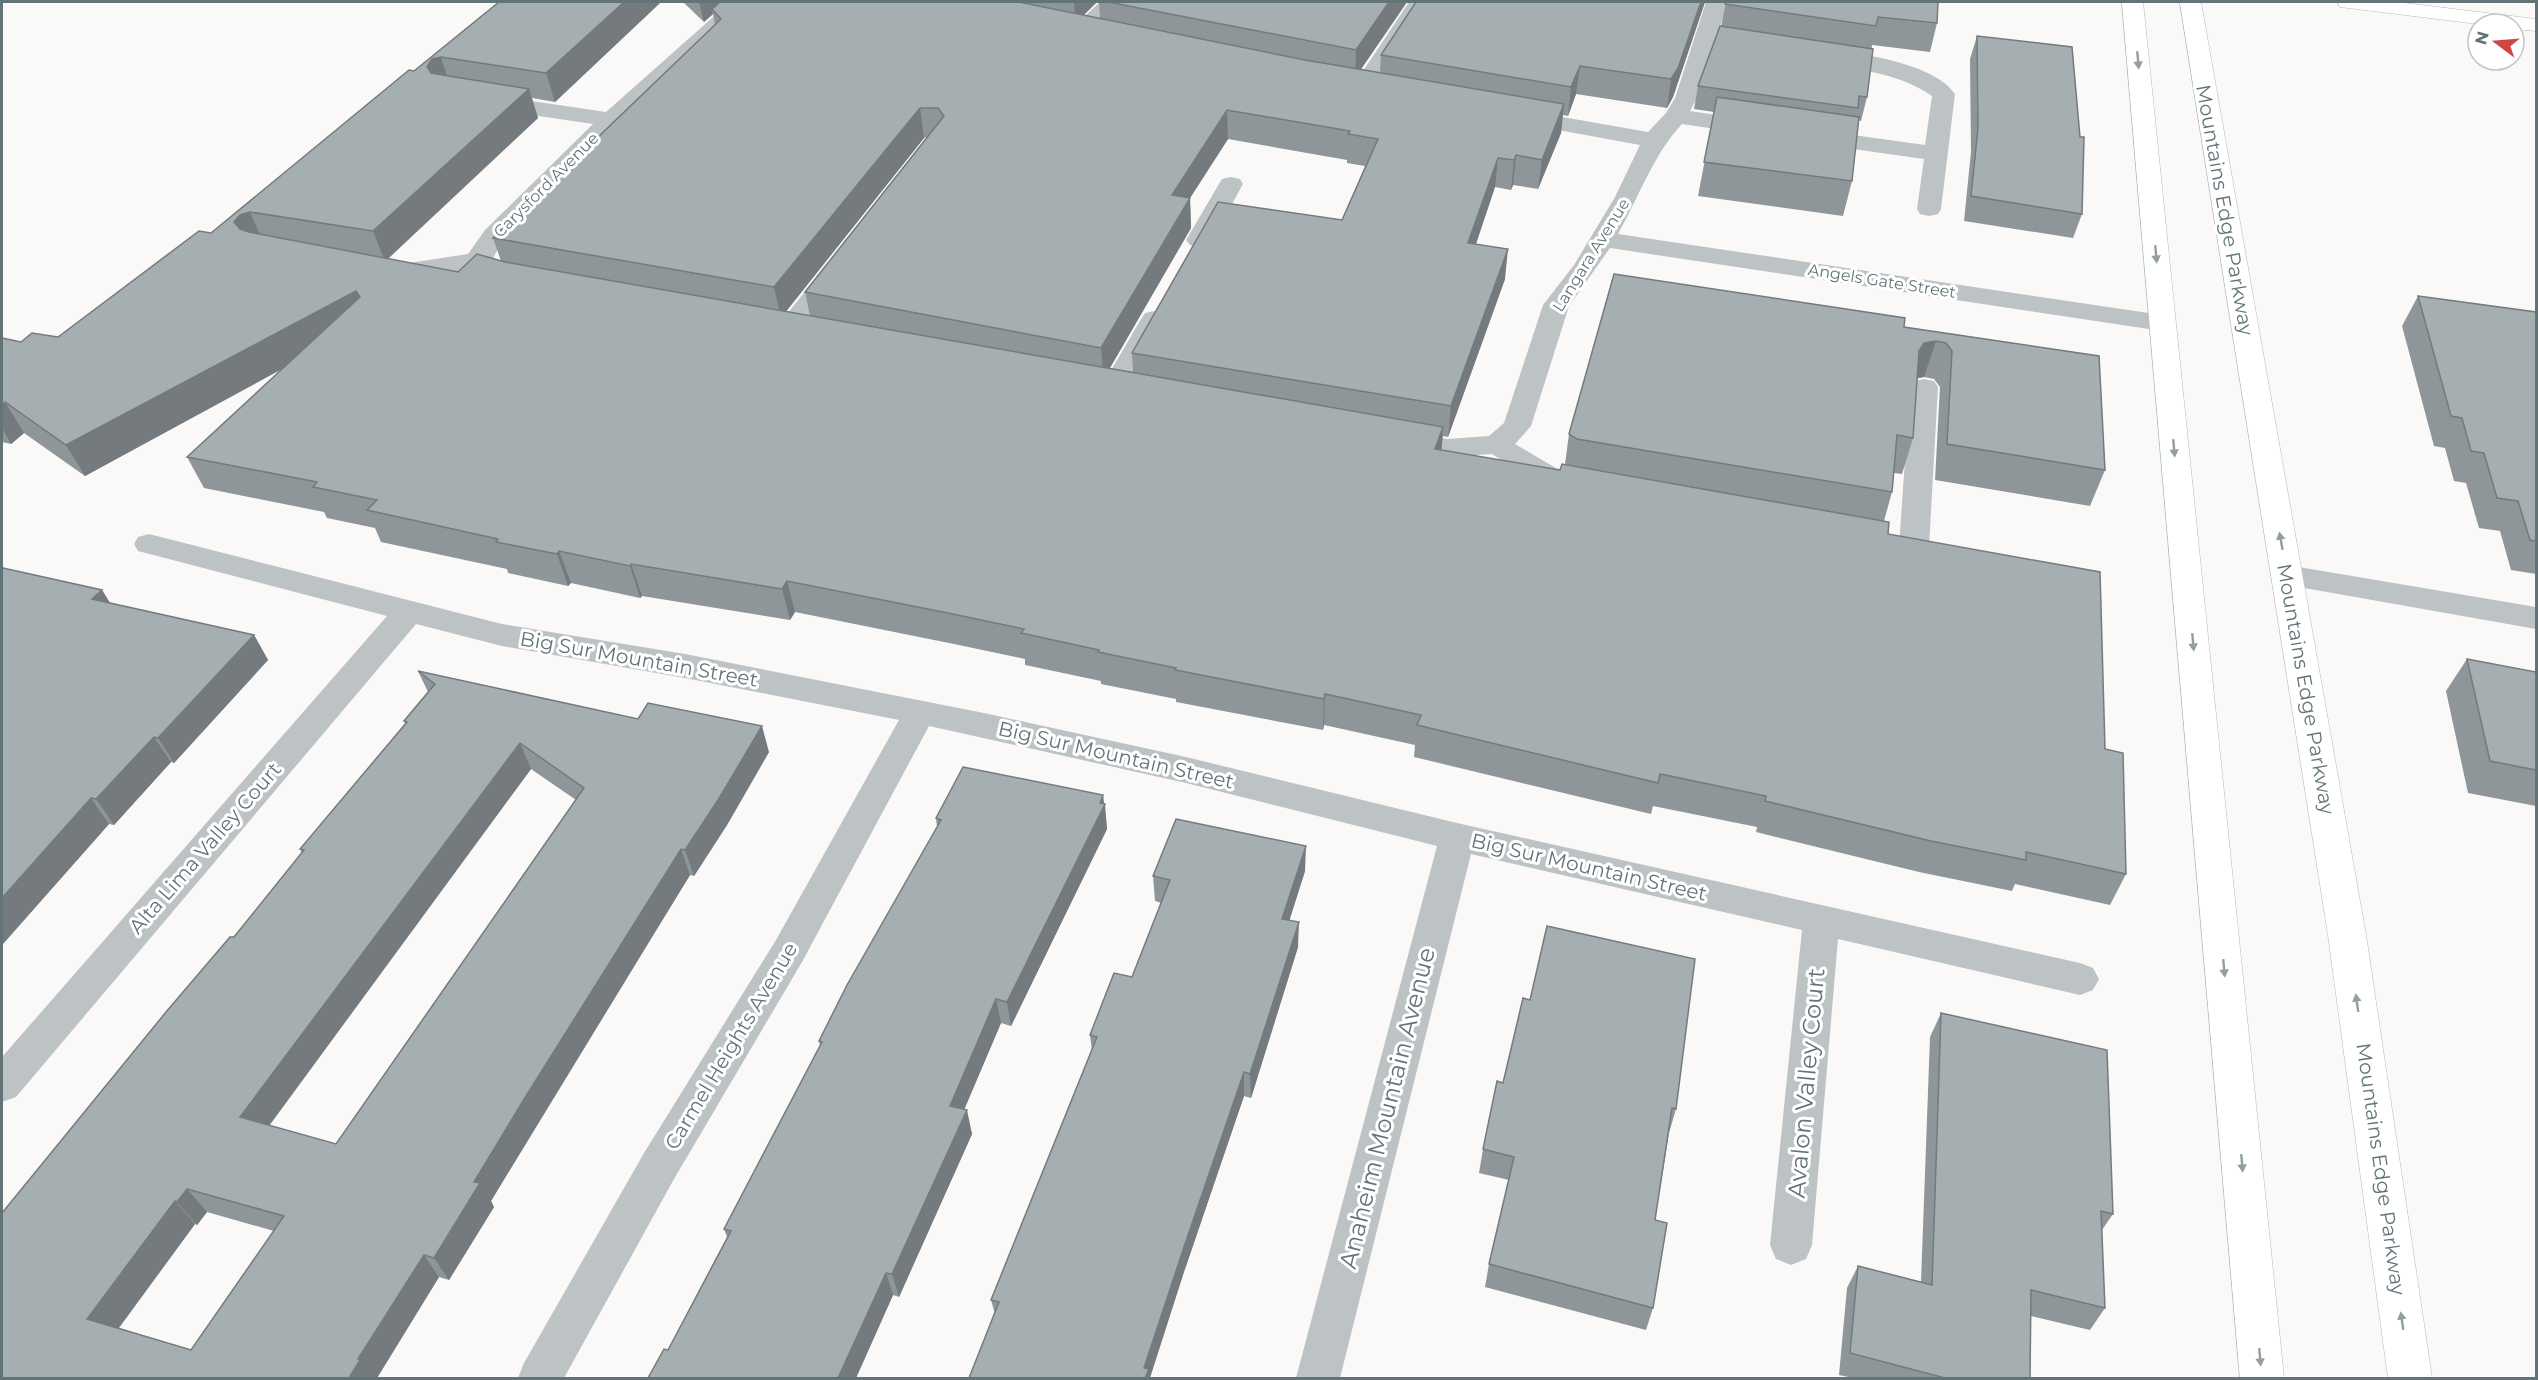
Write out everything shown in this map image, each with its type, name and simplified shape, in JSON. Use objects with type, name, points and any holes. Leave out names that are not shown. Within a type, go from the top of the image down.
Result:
[{"type":"street","name":"Carysford Avenue","points":[[481,256],[514,214],[611,120],[742,2]]},
{"type":"street","points":[[1081,32],[1112,2]]},
{"type":"street","points":[[1362,89],[1419,2]]},
{"type":"street","name":"Langara Avenue","points":[[1497,445],[1517,426],[1556,305],[1585,268],[1627,197],[1654,140],[1676,116],[1717,41],[1717,2]]},
{"type":"street","points":[[2133,2],[2262,1378]]},
{"type":"street","name":"Mountains Edge Parkway","points":[[2190,2],[2347,935],[2410,1378]]},
{"type":"street","points":[[2348,2],[2536,25]]},
{"type":"street","points":[[1058,27],[1104,37]]},
{"type":"street","points":[[1808,54],[1887,66],[1925,80],[1944,94],[1929,209]]},
{"type":"street","points":[[1339,85],[1384,93]]},
{"type":"street","name":"Carysford Avenue","points":[[473,99],[611,120]]},
{"type":"street","points":[[1495,112],[1654,140]]},
{"type":"street","points":[[1676,116],[1936,154]]},
{"type":"street","points":[[1190,257],[1232,184]]},
{"type":"street","name":"Angels Gate Street","points":[[1602,239],[2163,323]]},
{"type":"street","points":[[820,335],[778,327],[847,255]]},
{"type":"street","points":[[364,270],[375,272],[430,269],[481,256],[490,275],[539,286]]},
{"type":"street","points":[[1113,391],[1166,298]]},
{"type":"street","points":[[1914,546],[1924,387]]},
{"type":"street","points":[[1374,436],[1447,448],[1497,445],[1563,485],[1599,491]]},
{"type":"street","name":"Big Sur Mountain Street","points":[[149,544],[502,635],[685,666],[920,712],[1186,770],[1457,837],[2080,979]]},
{"type":"street","points":[[2287,576],[2536,618]]},
{"type":"street","name":"Alta Lima Valley Court","points":[[2,1085],[409,611]]},
{"type":"street","name":"Carmel Heights Avenue","points":[[540,1378],[659,1166],[789,951],[920,712]]},
{"type":"street","name":"Anaheim Mountain Avenue","points":[[1318,1378],[1457,837]]},
{"type":"street","name":"Avalon Valley Court","points":[[1791,1245],[1821,921]]},
{"type":"building","points":[[499,2],[624,2],[546,73],[441,57],[432,59],[427,67],[431,73],[529,89],[373,231],[250,212],[240,215],[234,222],[240,229],[249,232],[458,272],[477,254],[505,262],[1443,427],[1435,449],[1560,470],[1562,464],[1889,522],[1888,534],[2100,572],[2105,749],[2123,753],[2126,874],[2026,852],[2026,860],[1931,841],[1765,801],[1766,796],[1660,774],[1658,783],[1417,725],[1421,715],[1325,694],[1324,699],[1175,670],[1176,668],[1021,633],[1024,629],[948,613],[787,581],[782,589],[631,564],[630,566],[559,551],[557,554],[496,542],[498,539],[367,510],[377,500],[313,487],[317,482],[187,457],[360,297],[356,291],[66,445],[5,402],[2,406],[2,338],[21,342],[32,333],[58,337],[199,231],[211,233],[409,70],[414,71]]},
{"type":"building","points":[[720,2],[1019,2],[1305,60],[1564,104],[1542,160],[1516,155],[1514,160],[1498,158],[1468,243],[1508,249],[1451,406],[1132,353],[1218,202],[1342,220],[1378,139],[1348,134],[1350,131],[1227,110],[1172,195],[1190,198],[1101,348],[805,292],[944,116],[938,108],[920,108],[774,287],[493,238],[721,19],[712,9]]},
{"type":"building","points":[[1108,2],[1389,2],[1356,50]]},
{"type":"building","points":[[1416,2],[1701,2],[1678,68],[1671,79],[1580,66],[1571,87],[1381,55]]},
{"type":"building","points":[[1726,2],[1938,2],[1937,23],[1878,17],[1876,26],[1725,4]]},
{"type":"building","points":[[1720,26],[1873,49],[1867,97],[1859,96],[1858,108],[1698,86]]},
{"type":"building","points":[[1977,36],[2072,47],[2080,137],[2084,137],[2082,214],[1971,196],[1978,128]]},
{"type":"building","points":[[1717,97],[1859,117],[1852,181],[1704,162]]},
{"type":"building","points":[[1614,274],[1905,318],[1904,327],[2099,356],[2105,470],[1947,444],[1952,351],[1946,343],[1936,341],[1924,343],[1919,351],[1913,438],[1897,435],[1892,492],[1577,439],[1569,434]]},
{"type":"building","points":[[2418,296],[2536,312],[2536,541],[2530,540],[2518,501],[2497,498],[2484,453],[2471,451],[2462,418],[2451,416]]},
{"type":"building","points":[[2,569],[102,590],[92,599],[254,635],[158,738],[154,737],[96,799],[91,798],[2,898]]},
{"type":"building","points":[[2467,659],[2536,672],[2536,770],[2490,761]]},
{"type":"building","points":[[418,671],[638,719],[648,703],[762,726],[718,800],[685,850],[681,849],[526,1096],[474,1182],[480,1183],[434,1258],[424,1255],[358,1359],[360,1360],[349,1378],[2,1378],[2,1213],[166,1012],[230,937],[234,937],[304,850],[300,849],[407,722],[404,721],[435,684]],"holes":[[[520,743],[584,788],[336,1144],[240,1117]],[[187,1189],[284,1216],[191,1350],[87,1319],[175,1201],[177,1202]]]},
{"type":"building","points":[[963,767],[1103,795],[1100,803],[1105,804],[1007,1002],[996,999],[950,1106],[967,1110],[892,1274],[886,1273],[838,1378],[648,1378],[664,1349],[668,1350],[731,1231],[724,1229],[822,1042],[819,1041],[847,985],[941,820],[936,818]]},
{"type":"building","points":[[1176,819],[1306,846],[1282,919],[1299,922],[1250,1074],[1244,1072],[1184,1247],[1144,1368],[1149,1369],[1145,1378],[969,1378],[999,1302],[991,1300],[1097,1037],[1090,1035],[1114,973],[1132,977],[1170,880],[1153,876]]},
{"type":"building","points":[[1547,926],[1695,959],[1676,1109],[1672,1108],[1655,1220],[1667,1223],[1653,1308],[1489,1264],[1514,1157],[1483,1149],[1497,1081],[1503,1083],[1523,998],[1530,1000]]},
{"type":"building","points":[[1941,1013],[2107,1050],[2113,1214],[2101,1211],[2105,1308],[2031,1290],[2030,1378],[1945,1378],[1850,1353],[1858,1266],[1932,1285]]}]
